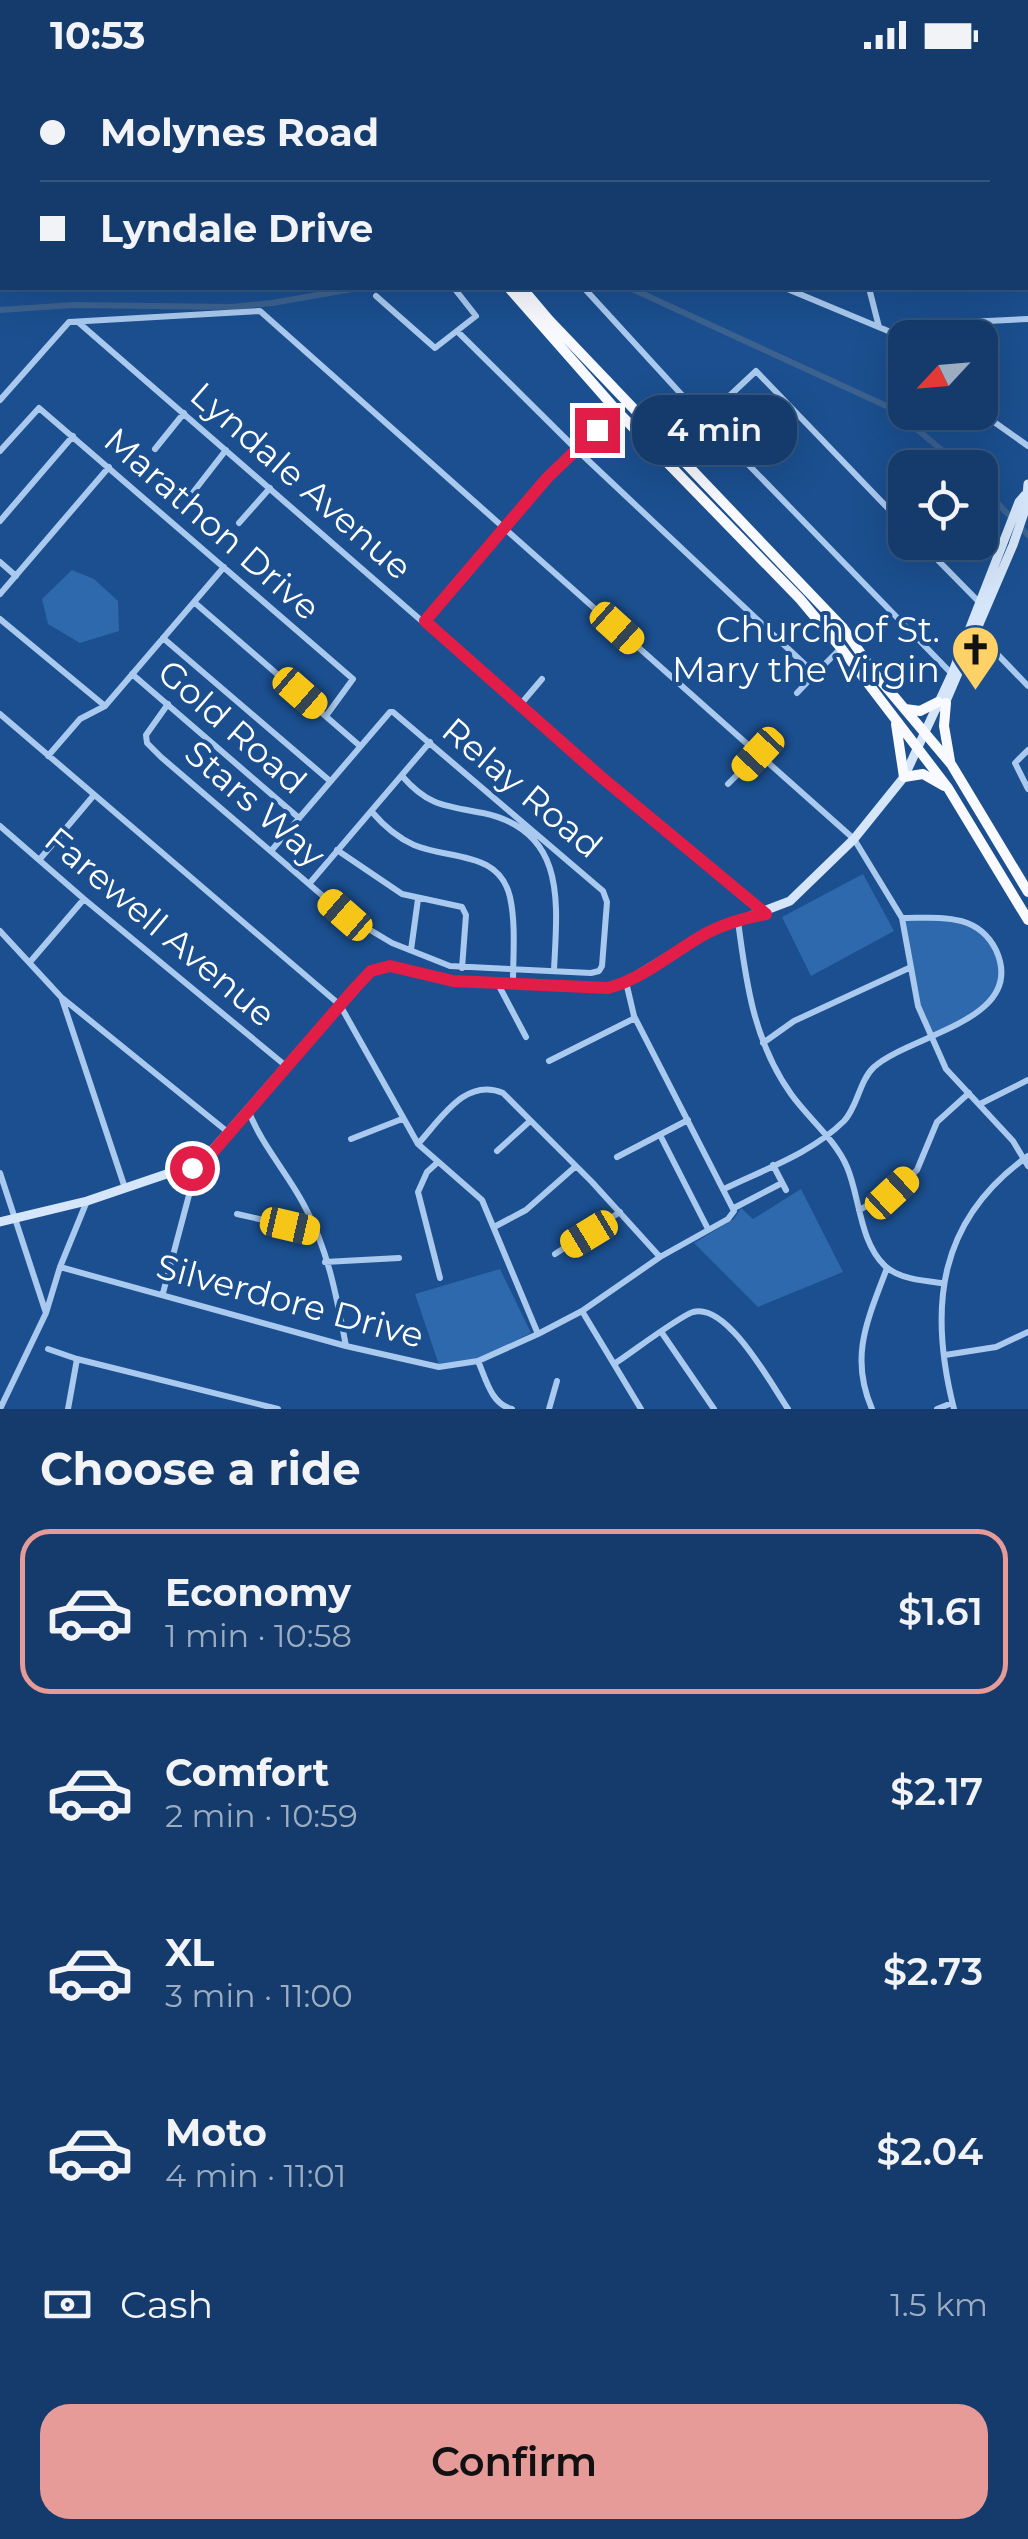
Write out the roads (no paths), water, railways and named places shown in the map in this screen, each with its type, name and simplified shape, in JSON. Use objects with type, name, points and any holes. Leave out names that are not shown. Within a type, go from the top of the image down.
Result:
[{"type":"highway","points":[[511,290],[618,412],[667,454],[843,628],[948,788],[1028,920]]},
{"type":"highway","points":[[524,290],[841,648],[951,764],[1028,892]]},
{"type":"highway","points":[[898,711],[920,711],[942,703],[951,764]]},
{"type":"highway","points":[[898,711],[904,777],[923,774],[948,788]]},
{"type":"main road","points":[[0,1222],[88,1201],[198,1165],[230,1134],[371,971],[382,966],[453,981],[599,988],[626,982],[706,934],[737,920],[766,914],[790,901],[854,840],[904,777],[976,632],[1028,484]]},
{"type":"main road","points":[[942,703],[979,602],[1009,543]]},
{"type":"street","points":[[376,296],[433,347],[476,316],[456,290]]},
{"type":"street","points":[[586,290],[702,418],[952,674]]},
{"type":"street","points":[[790,290],[888,331]]},
{"type":"street","points":[[870,290],[879,328]]},
{"type":"street","points":[[0,400],[66,324],[260,312],[854,840],[902,918],[918,1006],[946,1069],[1027,1160],[975,1204],[956,1237],[942,1283],[945,1355],[953,1406],[936,1409]]},
{"type":"street","points":[[998,320],[1028,319]]},
{"type":"street","name":"Lyndale Avenue","points":[[77,321],[766,914]]},
{"type":"street","points":[[457,331],[815,674]]},
{"type":"street","points":[[667,454],[753,372],[760,373],[888,508]]},
{"type":"street","name":"Marathon Drive","points":[[0,451],[36,408],[73,436],[353,681],[326,716]]},
{"type":"street","points":[[425,621],[504,526],[576,449],[618,412]]},
{"type":"street","points":[[156,449],[184,414]]},
{"type":"street","points":[[998,425],[1028,446]]},
{"type":"street","points":[[0,521],[73,436]]},
{"type":"street","points":[[190,495],[226,450]]},
{"type":"street","points":[[0,594],[109,466]]},
{"type":"street","points":[[239,523],[270,488]]},
{"type":"street","points":[[938,560],[979,602]]},
{"type":"street","points":[[0,562],[16,576]]},
{"type":"street","points":[[48,756],[80,719],[105,706],[224,566]]},
{"type":"street","points":[[194,602],[360,746],[271,852]]},
{"type":"street","points":[[0,619],[105,706]]},
{"type":"street","points":[[976,632],[1028,686]]},
{"type":"street","points":[[163,638],[330,780]]},
{"type":"street","points":[[797,693],[841,648]]},
{"type":"street","name":"Gold Road","points":[[132,674],[300,818]]},
{"type":"street","points":[[520,706],[542,679]]},
{"type":"street","name":"Stars Way","points":[[168,704],[146,734],[147,743],[358,924],[411,950],[462,968],[599,971]]},
{"type":"street","name":"Relay Road","points":[[360,746],[390,712],[503,803],[605,894],[599,971]]},
{"type":"street","points":[[0,714],[340,1005],[418,1144],[482,1200],[538,1334]]},
{"type":"street","points":[[309,884],[430,742]]},
{"type":"street","points":[[1028,750],[1014,762],[1028,789]]},
{"type":"street","points":[[728,784],[758,754]]},
{"type":"street","points":[[402,776],[414,790],[436,804],[496,816],[524,834],[546,857],[557,892],[554,970]]},
{"type":"street","points":[[40,859],[94,796]]},
{"type":"street","points":[[496,816],[503,803]]},
{"type":"street","points":[[372,812],[386,829],[415,846],[482,861],[499,874],[511,899],[512,985]]},
{"type":"street","name":"Farewell Avenue","points":[[0,826],[287,1066]]},
{"type":"street","points":[[546,857],[552,846]]},
{"type":"street","points":[[337,850],[387,886],[418,899],[464,909],[462,968]]},
{"type":"street","points":[[30,962],[84,899]]},
{"type":"street","points":[[411,950],[418,899]]},
{"type":"street","points":[[724,1190],[824,1138],[850,1113],[872,1069],[985,1010],[997,996],[1004,982],[1002,960],[989,936],[978,926],[957,918],[902,918]]},
{"type":"street","points":[[737,920],[746,989],[763,1043],[791,1094],[847,1168],[870,1240],[886,1268],[921,1281],[942,1283]]},
{"type":"street","points":[[0,931],[61,997],[230,1134]]},
{"type":"street","points":[[763,1043],[794,1020],[910,968]]},
{"type":"street","points":[[626,982],[634,1018],[734,1208]]},
{"type":"street","points":[[498,984],[526,1037]]},
{"type":"street","points":[[61,997],[125,1188]]},
{"type":"street","points":[[549,1061],[634,1018]]},
{"type":"street","points":[[980,1104],[1028,1080]]},
{"type":"street","points":[[418,1144],[454,1104],[474,1089],[503,1093],[660,1257]]},
{"type":"street","points":[[860,1210],[892,1193],[917,1170],[938,1122],[969,1093]]},
{"type":"street","points":[[249,1112],[255,1129],[289,1177],[317,1232],[336,1290],[346,1346]]},
{"type":"street","points":[[350,1139],[402,1119]]},
{"type":"street","points":[[617,1157],[688,1120]]},
{"type":"street","points":[[498,1152],[530,1121]]},
{"type":"street","points":[[660,1135],[708,1229]]},
{"type":"street","points":[[438,1162],[427,1172],[418,1192],[440,1278]]},
{"type":"street","points":[[163,1293],[198,1165]]},
{"type":"street","name":"Silverdore Drive","points":[[60,1267],[346,1346],[439,1367],[478,1361],[582,1311],[660,1257],[732,1216],[734,1208],[784,1187],[773,1165]]},
{"type":"street","points":[[494,1227],[526,1210],[576,1166]]},
{"type":"street","points":[[0,1173],[46,1313]]},
{"type":"street","points":[[0,1409],[46,1313],[60,1267],[88,1201]]},
{"type":"street","points":[[556,1254],[620,1212]]},
{"type":"street","points":[[238,1214],[317,1232]]},
{"type":"street","points":[[325,1262],[399,1258]]},
{"type":"street","points":[[872,1409],[860,1375],[859,1359],[886,1268]]},
{"type":"street","points":[[582,1311],[641,1409]]},
{"type":"street","points":[[614,1364],[697,1311],[716,1314],[732,1330],[788,1409]]},
{"type":"street","points":[[945,1355],[996,1347],[1028,1332]]},
{"type":"street","points":[[662,1333],[714,1409]]},
{"type":"street","points":[[48,1349],[278,1409]]},
{"type":"street","points":[[68,1409],[77,1359]]},
{"type":"street","points":[[478,1361],[494,1398],[512,1409]]},
{"type":"street","points":[[550,1409],[558,1380]]},
{"type":"waterway","points":[[0,310],[73,305],[232,307],[347,290]]},
{"type":"waterway","points":[[634,290],[893,409],[942,450]]},
{"type":"waterway","points":[[998,504],[1028,535]]},
{"type":"place","name":"Church of St. Mary the Virgin","points":[[975,692]]}]
